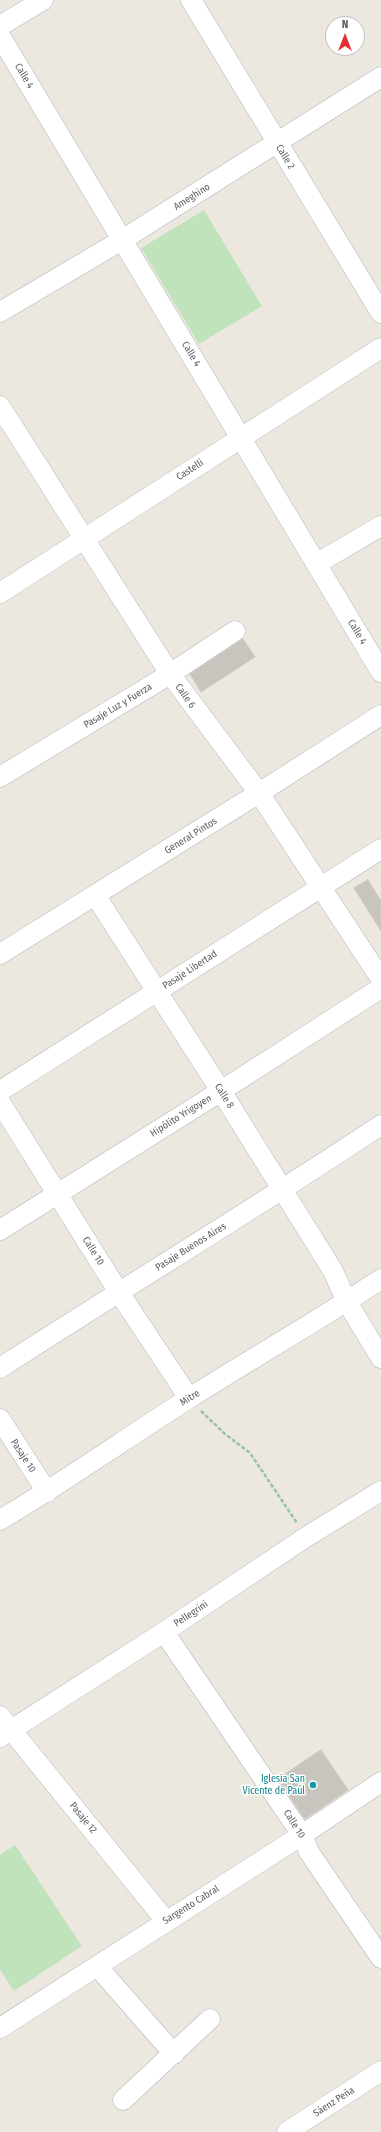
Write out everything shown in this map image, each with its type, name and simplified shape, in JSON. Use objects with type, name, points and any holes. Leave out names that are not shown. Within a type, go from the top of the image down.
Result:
[{"type":"street","points":[[0,26],[43,0]]},
{"type":"street","name":"Calle 2","points":[[191,0],[381,314]]},
{"type":"street","name":"Calle 4","points":[[0,36],[381,672]]},
{"type":"street","name":"Ameghino","points":[[0,312],[122,240],[278,144],[381,77]]},
{"type":"street","name":"Castelli","points":[[0,593],[381,348]]},
{"type":"street","name":"Calle 6","points":[[0,406],[170,674],[260,794],[381,979]]},
{"type":"street","points":[[316,564],[381,526]]},
{"type":"street","name":"Pasaje Luz y Fuerza","points":[[0,777],[170,674],[235,631]]},
{"type":"street","name":"General Pintos","points":[[0,954],[260,794],[381,715]]},
{"type":"street","name":"Pasaje Libertad","points":[[0,1091],[381,849]]},
{"type":"street","name":"Calle 8","points":[[95,895],[221,1091],[333,1271],[347,1302],[381,1358]]},
{"type":"street","name":"Hipólito Yrigoyen","points":[[0,1230],[381,988]]},
{"type":"street","name":"Calle 10","points":[[0,1102],[118,1291],[189,1398]]},
{"type":"street","name":"Pasaje Buenos Aires","points":[[0,1368],[118,1291],[282,1191],[381,1125]]},
{"type":"street","name":"Mitre","points":[[0,1520],[47,1492],[189,1398],[347,1302],[381,1279]]},
{"type":"street","name":"Pasaje 10","points":[[0,1419],[47,1492]]},
{"type":"street","name":"Pellegrini","points":[[4,1727],[164,1632],[306,1537],[381,1491]]},
{"type":"street","name":"Calle 10","points":[[164,1632],[302,1835],[309,1852],[381,1958]]},
{"type":"street","name":"Pasaje 12","points":[[4,1727],[166,1921]]},
{"type":"street","name":"Sargento Cabral","points":[[0,2028],[302,1835],[381,1782]]},
{"type":"street","points":[[97,1966],[174,2054]]},
{"type":"street","points":[[123,2100],[210,2019]]},
{"type":"street","name":"Sáenz Peña","points":[[287,2132],[381,2071]]},
{"type":"path","points":[[189,1398],[225,1434],[250,1453],[306,1537]]},
{"type":"green space","points":[[204,210],[262,306],[199,344],[141,248]]},
{"type":"green space","points":[[15,1845],[82,1946],[14,1991],[0,1970],[0,1855]]},
{"type":"building","points":[[243,639],[255,657],[201,692],[190,674]]},
{"type":"building","points":[[368,880],[381,901],[381,931],[354,888]]},
{"type":"building","name":"Iglesia San Vicente de Paúl","points":[[321,1750],[348,1790],[305,1819],[278,1779]]},
{"type":"place","name":"Iglesia San Vicente de Paúl","points":[[313,1785]]}]
